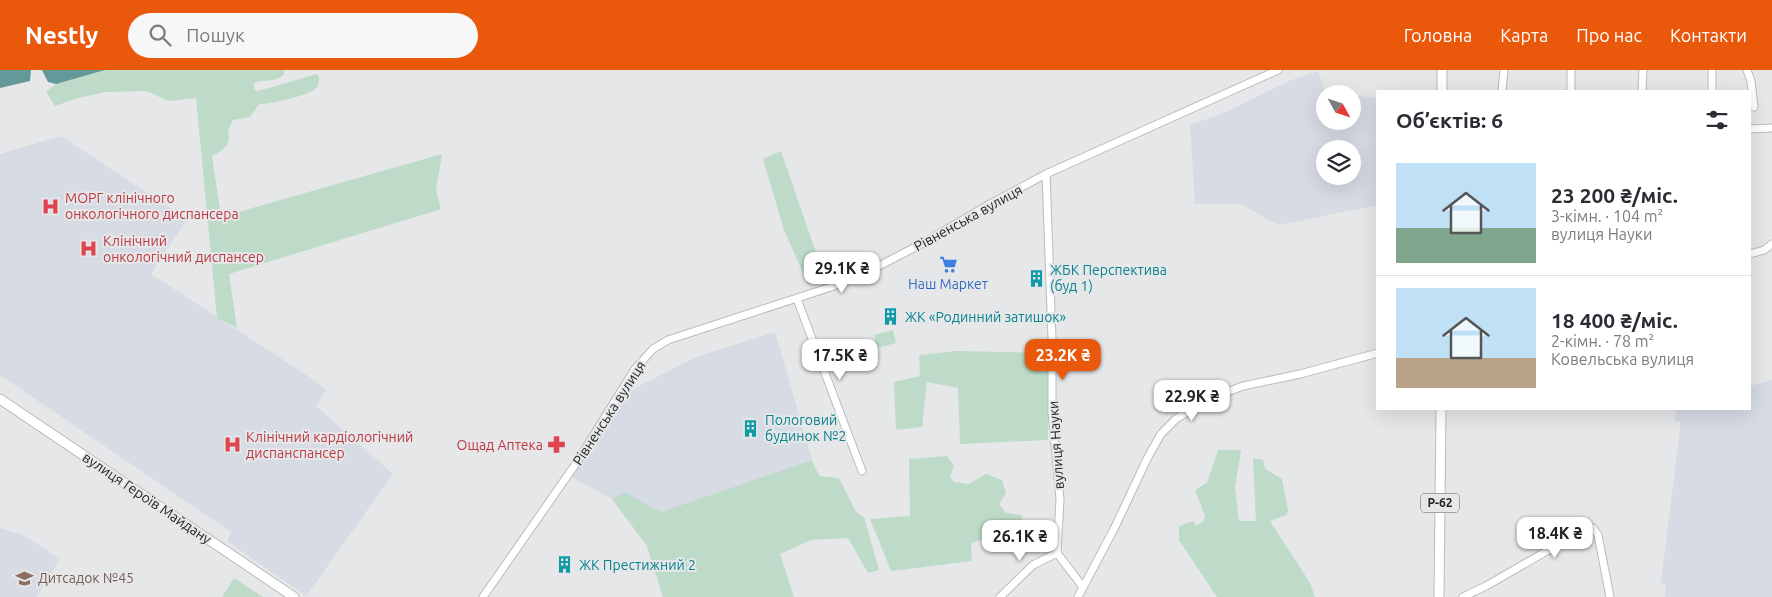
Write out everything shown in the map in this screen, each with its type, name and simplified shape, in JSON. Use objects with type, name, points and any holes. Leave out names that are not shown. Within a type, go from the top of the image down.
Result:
[{"type":"main road","points":[[1442,70],[1442,90]]},
{"type":"main road","name":"вулиця Героїв Майдану","points":[[0,399],[294,597]]},
{"type":"main road","name":"Р-62","points":[[1439,597],[1441,410]]},
{"type":"street","name":"Рівненська вулиця","points":[[483,597],[577,462],[635,370],[653,349],[668,340],[831,287],[927,241],[1046,174],[1278,70]]},
{"type":"street","points":[[1502,90],[1504,70]]},
{"type":"street","points":[[1571,70],[1571,90]]},
{"type":"street","points":[[1642,70],[1642,90]]},
{"type":"street","points":[[1712,70],[1712,90]]},
{"type":"street","points":[[1747,70],[1751,81],[1754,107]]},
{"type":"street","points":[[1751,129],[1772,128]]},
{"type":"street","name":"вулиця Науки","points":[[1046,174],[1052,338],[1052,412],[1060,498],[1057,553]]},
{"type":"street","points":[[1751,254],[1764,250],[1772,244]]},
{"type":"street","points":[[797,299],[862,470]]},
{"type":"street","points":[[1078,597],[1114,529],[1156,442],[1176,419],[1204,401],[1244,386],[1300,374],[1376,354]]},
{"type":"street","points":[[1463,597],[1486,586],[1587,528],[1593,528],[1598,535],[1610,597]]},
{"type":"street","points":[[1000,597],[1033,565],[1057,553],[1083,586]]},
{"type":"shaded area","points":[[1318,71],[1323,85],[1316,85],[1316,130],[1361,130],[1361,96],[1376,97],[1376,205],[1279,225],[1240,204],[1195,204],[1190,125],[1224,113],[1289,81]]},
{"type":"shaded area","points":[[61,136],[187,219],[151,274],[308,376],[326,390],[316,406],[393,474],[306,596],[227,541],[231,532],[0,375],[0,154]]},
{"type":"shaded area","points":[[775,332],[812,460],[661,512],[624,492],[612,499],[571,477],[627,395],[641,385],[696,357]]},
{"type":"shaded area","points":[[1772,380],[1772,597],[1665,597],[1666,584],[1661,583],[1681,422],[1675,421],[1676,410],[1751,410],[1751,386]]},
{"type":"shaded area","name":"Дитсадок №45","points":[[0,528],[24,535],[60,559],[36,597],[0,597]]},
{"type":"green space","points":[[105,70],[284,70],[284,75],[280,77],[254,83],[254,90],[258,91],[317,74],[319,77],[318,84],[312,91],[289,99],[259,104],[250,117],[233,120],[228,130],[228,143],[223,149],[212,156],[221,217],[442,154],[436,190],[441,209],[229,274],[237,328],[217,318],[196,98],[168,101],[147,91],[106,92],[78,98],[55,106],[46,92],[56,84]]},
{"type":"green space","points":[[781,151],[825,279],[808,284],[784,230],[763,159]]},
{"type":"green space","points":[[893,330],[896,343],[877,348],[874,335]]},
{"type":"green space","points":[[956,351],[1048,353],[1048,440],[960,444],[958,388],[927,382],[922,427],[896,430],[894,382],[920,376],[919,355]]},
{"type":"green space","points":[[1218,450],[1241,450],[1235,487],[1239,521],[1256,521],[1253,458],[1263,460],[1265,469],[1282,479],[1288,511],[1286,515],[1270,521],[1310,583],[1315,597],[1217,597],[1179,540],[1179,526],[1193,521],[1196,526],[1204,521],[1205,516],[1195,490],[1207,483]]},
{"type":"green space","points":[[947,456],[954,466],[950,477],[954,482],[969,484],[986,474],[1002,480],[1006,493],[999,504],[1006,513],[1021,515],[1024,526],[1020,531],[1000,535],[985,531],[982,540],[971,543],[972,561],[891,571],[870,519],[910,516],[909,459]]},
{"type":"green space","points":[[812,460],[819,476],[839,478],[856,512],[864,517],[879,570],[868,573],[848,538],[811,540],[780,554],[794,597],[663,597],[647,546],[612,499],[624,492],[661,512]]},
{"type":"green space","points":[[234,578],[263,597],[222,597]]},
{"type":"water","points":[[0,70],[31,70],[30,81],[0,88]]},
{"type":"water","points":[[42,70],[105,70],[56,84],[48,82]]},
{"type":"place","name":"МОРГ клінічного онкологічного диспансера","points":[[51,206]]},
{"type":"place","name":"Клінічний онкологічний диспансер","points":[[89,249]]},
{"type":"place","name":"Наш Маркет","points":[[948,264]]},
{"type":"place","name":"ЖБК Перспектива (буд 1)","points":[[1036,278]]},
{"type":"place","name":"ЖК «Родинний затишок»","points":[[891,317]]},
{"type":"place","name":"Пологовий будинок №2","points":[[751,428]]},
{"type":"place","name":"Клінічний кардіологічний диспанспансер","points":[[232,445]]},
{"type":"place","name":"Ощад Аптека","points":[[557,445]]},
{"type":"place","name":"ЖК Престижний 2","points":[[565,565]]},
{"type":"place","name":"Дитсадок №45","points":[[24,578]]}]
